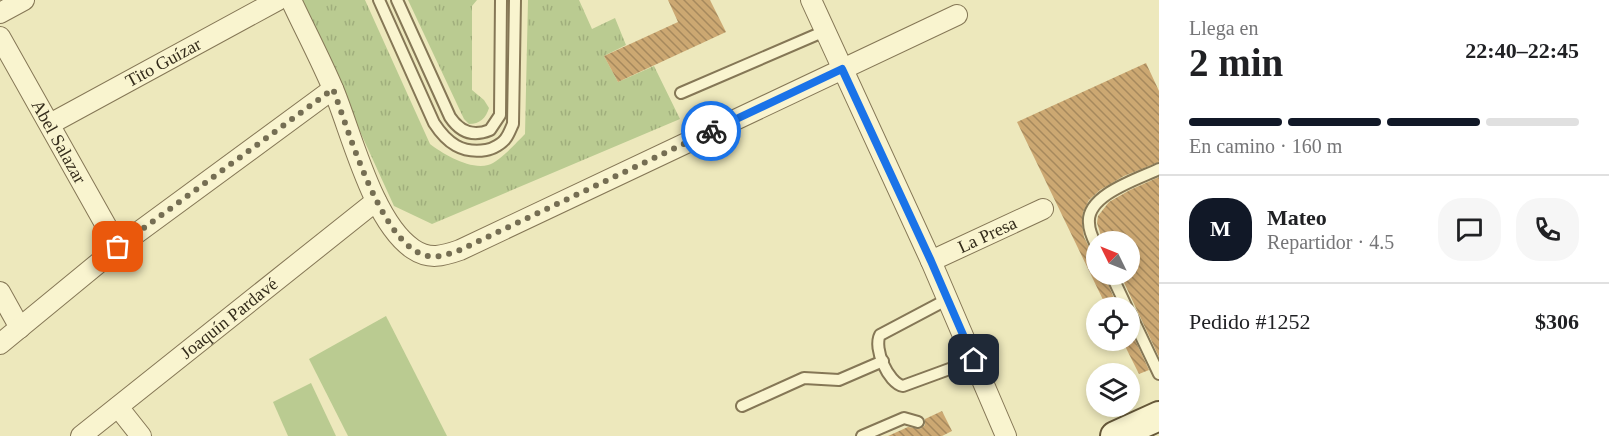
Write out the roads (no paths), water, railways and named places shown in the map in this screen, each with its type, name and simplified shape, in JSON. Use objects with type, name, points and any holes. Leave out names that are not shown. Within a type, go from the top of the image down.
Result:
[{"type":"main road","points":[[1115,436],[1159,416]]},
{"type":"street","points":[[0,12],[24,0]]},
{"type":"street","name":"Tito Guízar","points":[[50,124],[278,0]]},
{"type":"street","points":[[291,0],[333,89],[376,201],[394,230],[412,249],[425,256],[440,256],[460,250],[957,15]]},
{"type":"street","points":[[811,0],[948,299],[1006,436]]},
{"type":"street","name":"Abel Salazar","points":[[0,37],[118,247]]},
{"type":"street","points":[[0,345],[118,247],[333,89]]},
{"type":"street","name":"Joaquín Pardavé","points":[[81,436],[376,201]]},
{"type":"street","name":"La Presa","points":[[931,261],[1043,209]]},
{"type":"street","points":[[0,292],[20,328]]},
{"type":"street","points":[[118,407],[141,436]]},
{"type":"lane","points":[[379,0],[434,123],[443,137],[461,149],[475,152],[491,149],[506,140],[513,124],[515,0]]},
{"type":"lane","points":[[397,0],[450,117],[462,130],[471,133],[490,130],[500,115],[501,0]]},
{"type":"lane","points":[[681,93],[825,31]]},
{"type":"lane","points":[[1091,231],[1088,222],[1096,203],[1106,194],[1159,169]]},
{"type":"lane","points":[[948,299],[880,335],[877,347],[891,379],[903,386],[974,360]]},
{"type":"lane","points":[[1140,334],[1159,374]]},
{"type":"lane","points":[[742,406],[804,378],[839,380],[883,361]]},
{"type":"lane","points":[[862,436],[904,418],[918,422]]}]
